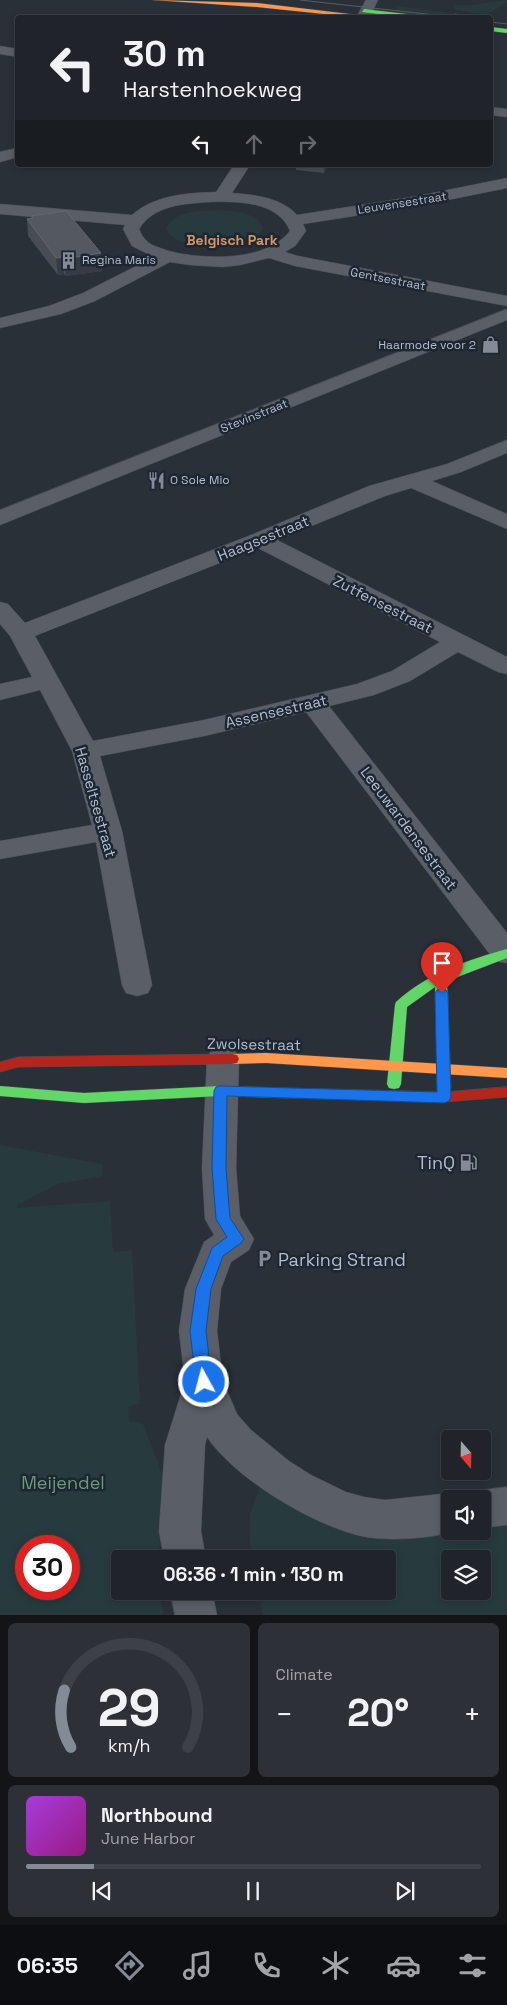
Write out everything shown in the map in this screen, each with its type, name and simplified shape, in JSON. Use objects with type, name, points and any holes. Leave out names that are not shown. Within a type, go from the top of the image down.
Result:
[{"type":"main road","points":[[154,0],[366,11]]},
{"type":"main road","points":[[227,0],[399,15]]},
{"type":"main road","points":[[493,29],[507,31]]},
{"type":"main road","points":[[393,1097],[401,1005],[408,997],[441,978],[464,967],[506,953]]},
{"type":"main road","points":[[441,978],[444,1097]]},
{"type":"main road","name":"Zwolsestraat","points":[[0,1067],[18,1062],[266,1058],[507,1073]]},
{"type":"main road","points":[[0,1091],[91,1098],[220,1091],[393,1097],[444,1097],[507,1092]]},
{"type":"street","points":[[0,46],[15,48]]},
{"type":"street","points":[[0,50],[15,52]]},
{"type":"street","points":[[493,111],[507,113]]},
{"type":"street","points":[[493,116],[507,118]]},
{"type":"street","points":[[0,157],[15,153]]},
{"type":"street","points":[[221,197],[241,167]]},
{"type":"street","name":"Leuvensestraat","points":[[296,220],[418,201],[507,182]]},
{"type":"street","points":[[221,197],[245,199],[267,204],[284,211],[296,220],[298,230],[288,244],[270,253],[242,260],[192,260],[168,256],[147,249],[136,241],[131,229],[135,220],[146,211],[162,204],[193,198],[221,197]]},
{"type":"street","points":[[0,209],[114,220],[135,220]]},
{"type":"street","name":"Gentsestraat","points":[[270,253],[295,261],[507,301]]},
{"type":"street","points":[[0,323],[55,310],[89,297],[168,256]]},
{"type":"street","name":"Stevinstraat","points":[[0,518],[507,314]]},
{"type":"street","name":"Haagsestraat","points":[[21,633],[260,540],[377,491],[454,468],[507,446]]},
{"type":"street","points":[[413,481],[507,522]]},
{"type":"street","name":"Zutfensestraat","points":[[260,540],[507,667]]},
{"type":"street","name":"Hasseltsestraat","points":[[0,609],[21,633],[85,751],[108,831],[137,985]]},
{"type":"street","name":"Assensestraat","points":[[85,751],[204,728],[365,690],[401,676],[457,642]]},
{"type":"street","points":[[0,692],[48,680]]},
{"type":"street","name":"Leeuwardensestraat","points":[[313,703],[506,953]]},
{"type":"street","points":[[0,850],[108,831]]},
{"type":"street","points":[[223,1058],[220,1091],[219,1168],[223,1219],[236,1239],[217,1252],[204,1289],[198,1331],[204,1382],[222,1426],[247,1450],[285,1481],[321,1501],[359,1516],[386,1520],[441,1514]]},
{"type":"street","points":[[183,1550],[180,1531],[185,1445],[204,1382]]},
{"type":"street","points":[[491,1508],[507,1506]]},
{"type":"street","points":[[193,1600],[196,1615]]},
{"type":"green space","points":[[507,0],[507,2],[487,15],[456,10],[454,5],[472,5]]},
{"type":"green space","points":[[397,6],[468,15],[414,15],[396,13]]},
{"type":"green space","points":[[218,210],[238,212],[251,216],[261,223],[263,229],[256,237],[246,242],[221,247],[207,247],[182,242],[172,237],[166,229],[175,218],[181,215],[196,211]]},
{"type":"green space","name":"Meijendel","points":[[0,1145],[102,1164],[103,1176],[58,1184],[17,1205],[17,1208],[110,1201],[113,1252],[132,1250],[140,1403],[128,1407],[129,1421],[143,1424],[163,1476],[159,1550],[111,1550],[111,1600],[161,1600],[163,1615],[0,1615]]},
{"type":"green space","points":[[261,1484],[409,1537],[441,1533],[441,1540],[491,1540],[491,1526],[507,1524],[507,1615],[263,1615],[260,1600],[396,1600],[396,1550],[252,1550],[250,1515]]},
{"type":"building","points":[[66,211],[101,253],[64,259],[63,257],[56,258],[27,219],[33,218],[31,216]]},
{"type":"tram line","points":[[300,0],[435,15]]},
{"type":"tram line","points":[[455,14],[460,15]]},
{"type":"tram line","points":[[493,22],[507,24]]},
{"type":"traffic: fast","points":[[364,11],[398,15]]},
{"type":"traffic: fast","points":[[493,29],[507,31]]},
{"type":"traffic: fast","points":[[394,1084],[401,1005],[410,996],[436,981],[507,953]]},
{"type":"traffic: fast","points":[[441,978],[444,1087]]},
{"type":"traffic: fast","points":[[0,1091],[84,1098],[220,1091],[285,1093]]},
{"type":"traffic: slow","points":[[155,0],[257,5],[352,15]]},
{"type":"traffic: slow","points":[[232,1059],[266,1058],[507,1073]]},
{"type":"traffic: jam","points":[[0,1067],[18,1062],[232,1059]]},
{"type":"traffic: jam","points":[[285,1093],[444,1097],[507,1092]]},
{"type":"place","name":"Regina Maris","points":[[68,260]]},
{"type":"place","name":"Haarmode voor 2","points":[[490,345]]},
{"type":"place","name":"O Sole Mio","points":[[156,480]]},
{"type":"place","name":"TinQ","points":[[469,1162]]},
{"type":"place","name":"Parking Strand","points":[[264,1259]]},
{"type":"district","name":"Belgisch Park","points":[[232,240]]},
{"type":"route","points":[[204,1382],[198,1331],[204,1289],[217,1252],[236,1239],[223,1219],[219,1168],[220,1091],[370,1097],[444,1097],[442,993]]}]
